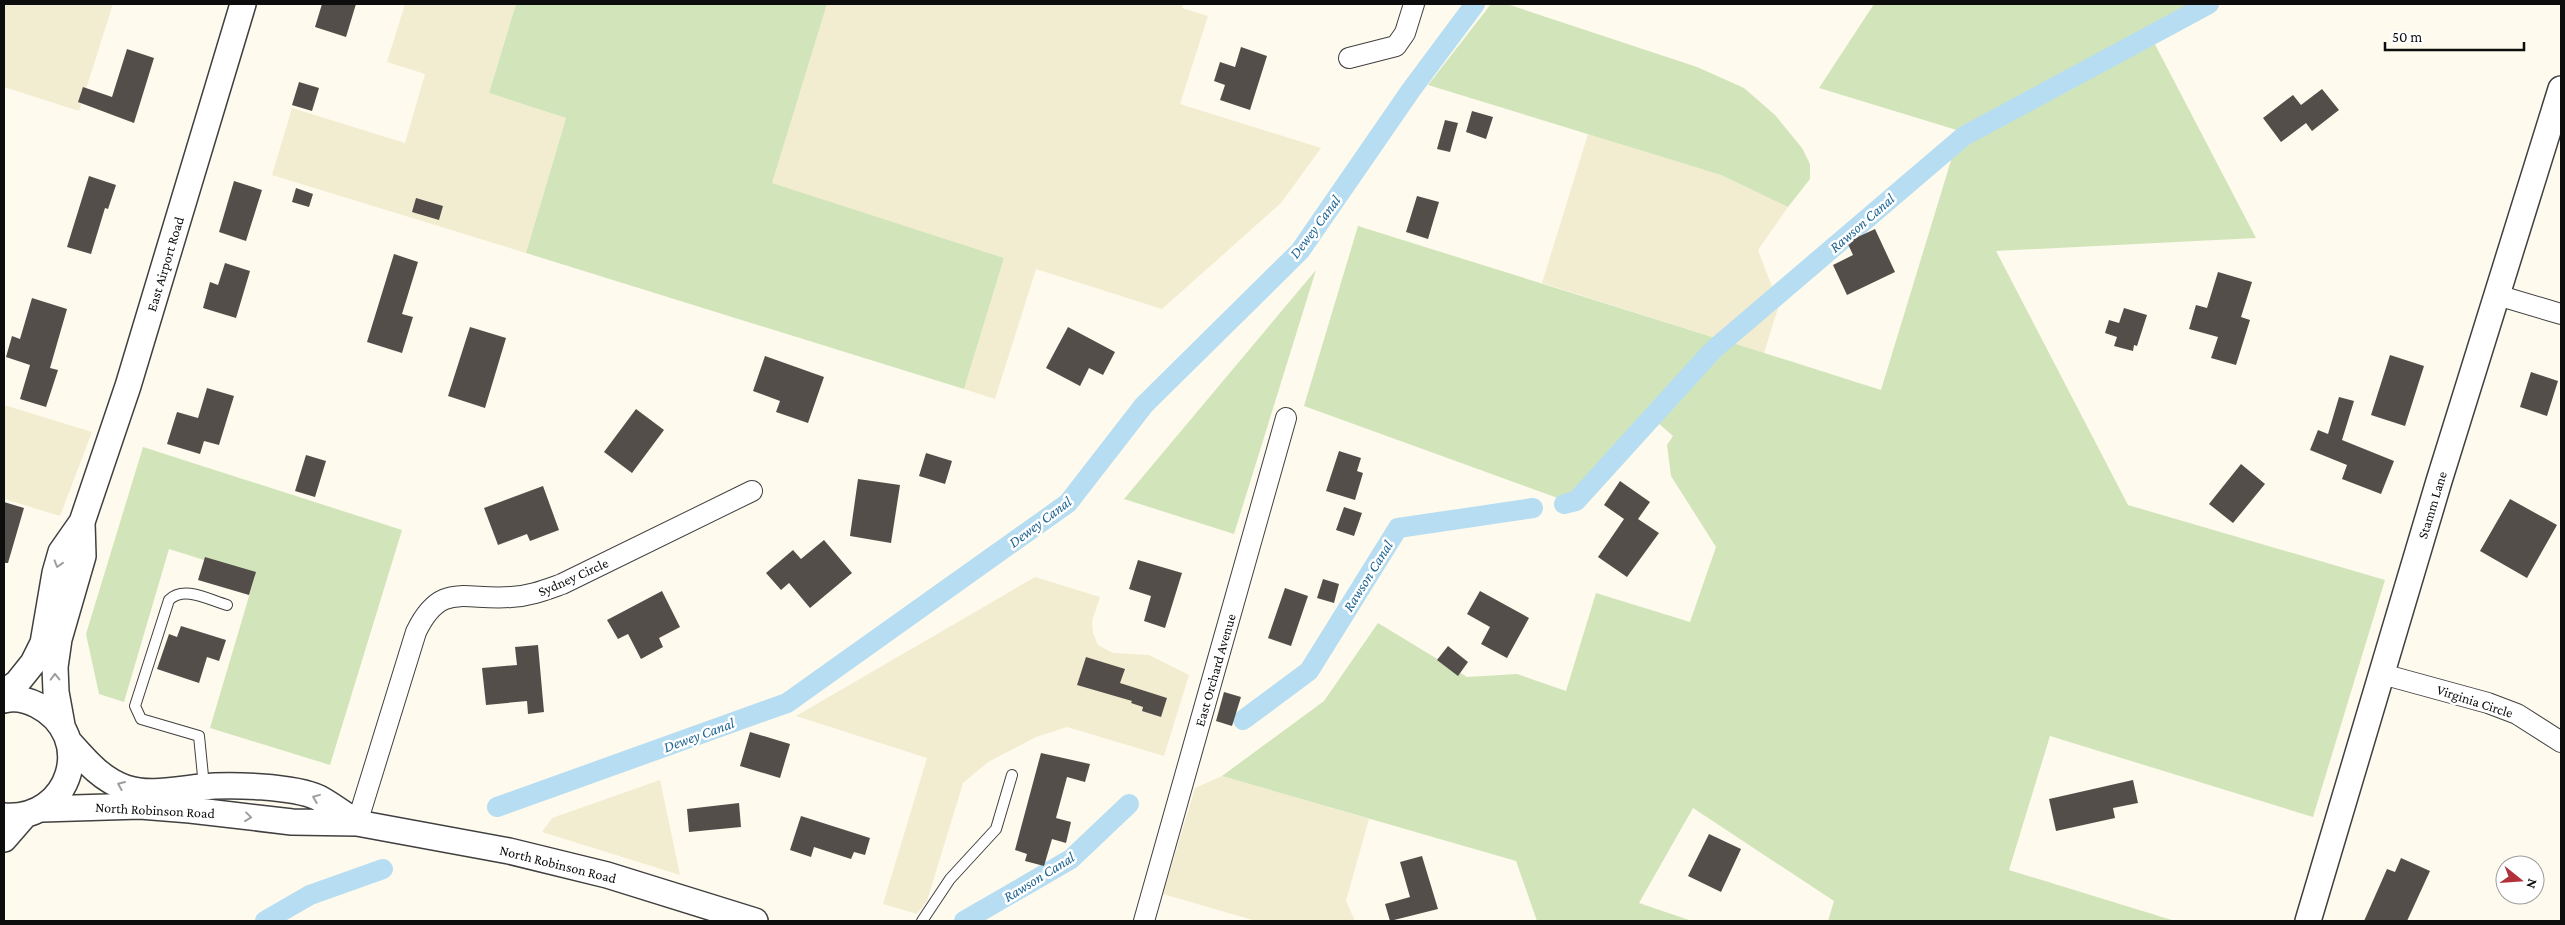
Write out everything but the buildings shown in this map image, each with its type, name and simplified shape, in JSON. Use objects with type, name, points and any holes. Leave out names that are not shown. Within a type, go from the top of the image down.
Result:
[{"type":"street","name":"East Airport Road","points":[[4,692],[17,683],[33,663],[43,643],[55,574],[61,552],[82,522],[128,386],[243,4]]},
{"type":"street","points":[[1349,58],[1396,46],[1405,33],[1414,4]]},
{"type":"street","name":"Stamm Lane","points":[[2308,921],[2497,295],[2561,90]]},
{"type":"street","points":[[2497,295],[2561,314]]},
{"type":"street","name":"East Orchard Avenue","points":[[1144,921],[1286,418]]},
{"type":"street","name":"Sydney Circle","points":[[357,823],[416,632],[424,616],[438,602],[456,595],[508,598],[532,595],[562,584],[752,491]]},
{"type":"street","name":"East Airport Road","points":[[23,814],[57,797],[67,781],[71,762],[56,692],[55,667],[59,639],[83,556],[82,522]]},
{"type":"street","name":"Virginia Circle","points":[[2382,674],[2502,708],[2517,714],[2561,742]]},
{"type":"street","name":"North Robinson Road","points":[[4,700],[30,701],[48,710],[90,766],[125,788],[150,791],[204,786],[248,786],[288,790],[318,797],[357,823]]},
{"type":"street","name":"North Robinson Road","points":[[23,814],[91,806],[140,806],[292,822],[357,823],[509,851],[607,875],[755,921]]},
{"type":"street","points":[[4,839],[23,814]]},
{"type":"lane","points":[[204,786],[199,736],[141,719],[135,706],[169,600],[175,594],[184,592],[227,605]]},
{"type":"lane","points":[[922,921],[950,879],[996,829],[1012,775]]},
{"type":"shaded area","points":[[4,4],[113,4],[79,111],[4,87]]},
{"type":"shaded area","points":[[405,4],[516,4],[489,93],[566,118],[526,253],[272,175],[292,108],[405,143],[425,74],[387,62]]},
{"type":"shaded area","points":[[827,4],[1183,4],[1182,8],[1208,16],[1180,104],[1321,148],[1281,203],[1162,309],[1036,269],[995,399],[964,389],[1004,258],[771,184]]},
{"type":"shaded area","points":[[1588,134],[1721,175],[1788,207],[1758,250],[1779,305],[1764,353],[1542,283]]},
{"type":"shaded area","points":[[4,405],[92,432],[60,516],[4,499]]},
{"type":"shaded area","points":[[1035,577],[1100,597],[1092,621],[1093,633],[1098,645],[1113,653],[1149,655],[1189,675],[1164,756],[1067,727],[1036,737],[988,762],[963,783],[927,901],[917,914],[883,904],[927,758],[796,716]]},
{"type":"shaded area","points":[[1222,776],[1369,819],[1346,901],[1355,921],[1256,921],[1163,894],[1195,788]]},
{"type":"shaded area","points":[[660,780],[680,875],[542,832],[552,818]]},
{"type":"green space","points":[[516,4],[827,4],[772,183],[1004,258],[964,389],[526,253],[566,118],[489,93]]},
{"type":"green space","points":[[1491,4],[1507,4],[1697,67],[1744,88],[1775,115],[1802,148],[1810,164],[1810,179],[1788,207],[1721,175],[1428,85]]},
{"type":"green space","points":[[1874,4],[2197,4],[2148,31],[2256,238],[1996,251],[2128,505],[2385,580],[2313,817],[2050,736],[2009,870],[2175,921],[1828,921],[1834,901],[1693,808],[1639,903],[1692,921],[1537,921],[1516,861],[1222,776],[1324,701],[1378,623],[1467,677],[1517,674],[1566,691],[1596,593],[1690,622],[1716,547],[1671,476],[1667,445],[1673,436],[1658,423],[1733,343],[1881,390],[1960,131],[1819,88]]},
{"type":"green space","points":[[1358,226],[1719,339],[1563,500],[1304,406]]},
{"type":"green space","points":[[1316,270],[1234,534],[1124,499]]},
{"type":"green space","points":[[143,447],[402,530],[330,765],[210,728],[255,576],[169,549],[124,702],[99,694],[86,634]]},
{"type":"waterway","name":"Dewey Canal","points":[[497,807],[787,703],[1068,503],[1144,405],[1300,251],[1411,90],[1475,4]]},
{"type":"waterway","name":"Rawson Canal","points":[[1564,504],[1576,501],[1713,350],[1964,136],[2209,4]]},
{"type":"waterway","name":"Rawson Canal","points":[[1243,720],[1309,671],[1398,528],[1533,508]]},
{"type":"waterway","name":"Rawson Canal","points":[[964,921],[1071,859],[1129,804]]},
{"type":"waterway","name":"Dewey Canal","points":[[265,921],[310,895],[383,869]]}]
